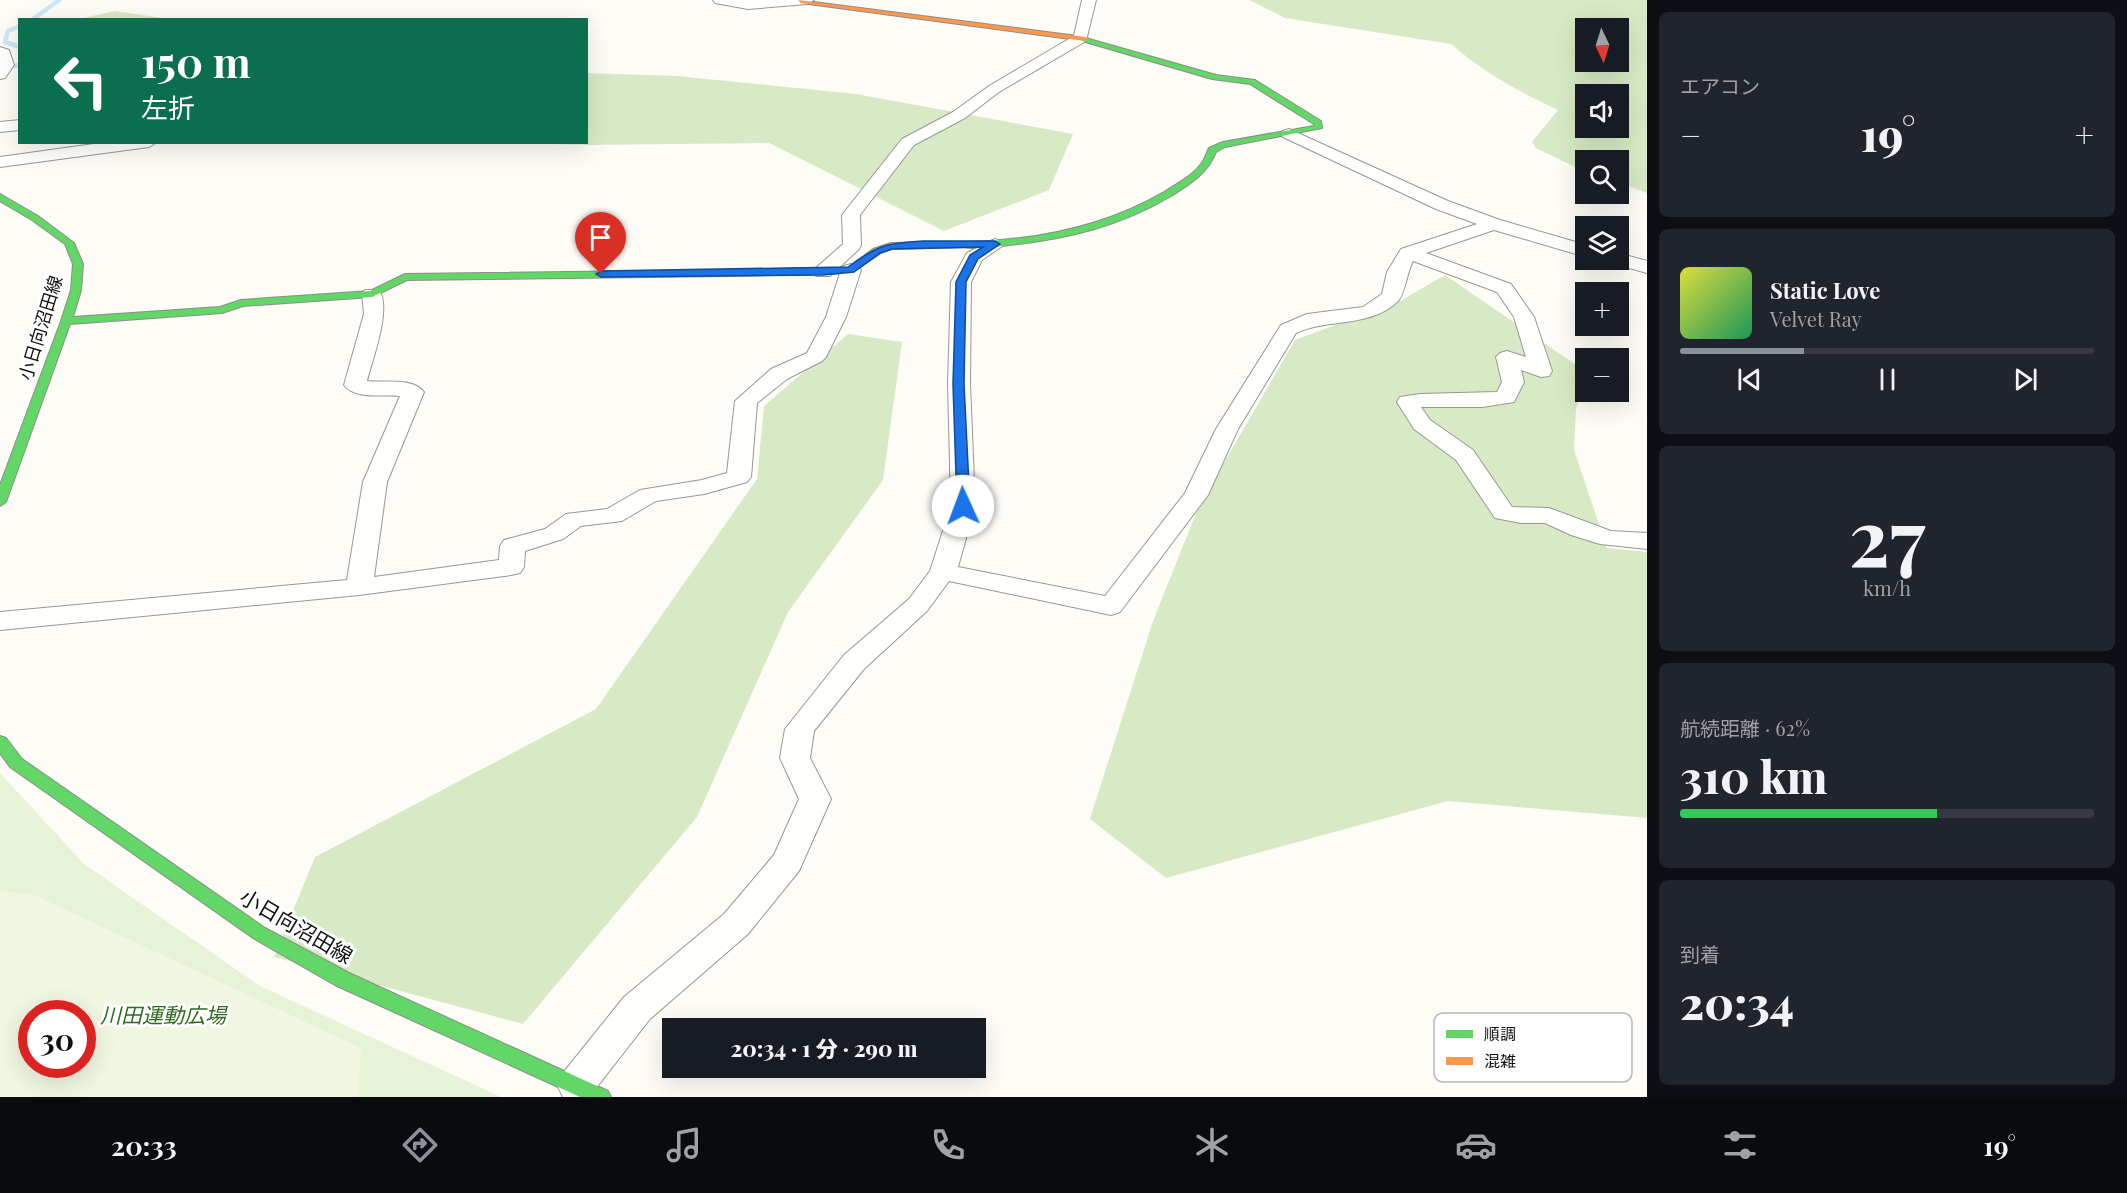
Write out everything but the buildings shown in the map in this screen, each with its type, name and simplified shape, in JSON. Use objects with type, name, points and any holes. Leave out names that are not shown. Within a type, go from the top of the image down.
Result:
[{"type":"street","points":[[66,321],[222,310],[241,303],[372,294],[405,277],[851,270],[877,251],[891,246],[995,244],[1106,224],[1136,211],[1189,180],[1206,164],[1212,150],[1222,145],[1318,128],[1318,123],[1252,82],[1215,77],[1082,38],[804,1],[748,5],[720,0]]},
{"type":"street","points":[[823,272],[852,245],[851,215],[908,142],[959,115],[994,89],[1082,38],[1089,0]]},
{"type":"street","points":[[0,51],[4,53],[8,65],[0,75]]},
{"type":"street","points":[[0,127],[18,125]]},
{"type":"street","points":[[1289,134],[1443,205],[1494,225],[1575,248]]},
{"type":"street","points":[[0,162],[134,144]]},
{"type":"street","name":"小日向沼田線","points":[[0,197],[36,218],[69,243],[78,264],[76,290],[66,321],[0,502]]},
{"type":"street","points":[[943,572],[1110,606],[1196,495],[1227,429],[1288,329],[1307,320],[1369,312],[1390,297],[1397,272],[1408,253],[1494,225]]},
{"type":"street","points":[[588,1091],[637,1008],[736,924],[787,862],[814,800],[795,758],[800,729],[854,662],[918,605],[943,572],[963,506],[958,384],[961,282],[974,257],[995,244]]},
{"type":"street","points":[[1408,253],[1503,288],[1524,317],[1541,371],[1507,357],[1513,382],[1506,397],[1474,400],[1430,398],[1408,402],[1412,414],[1426,429],[1459,450],[1504,513],[1521,516],[1549,515],[1580,530],[1609,539],[1647,541]]},
{"type":"street","points":[[1629,263],[1647,267]]},
{"type":"street","points":[[0,621],[359,587],[512,567],[513,546],[554,534],[575,519],[613,516],[649,495],[704,487],[739,477],[746,401],[779,375],[815,357],[836,317],[851,270]]},
{"type":"street","points":[[359,587],[375,482],[413,392],[404,388],[363,388],[355,385],[374,314],[372,294]]},
{"type":"street","name":"小日向沼田線","points":[[0,742],[16,763],[259,933],[342,979],[588,1091]]},
{"type":"green space","points":[[1249,0],[1647,0],[1647,193],[1629,187],[1629,150],[1575,150],[1575,167],[1536,148],[1532,142],[1558,110],[1502,81],[1451,44],[1285,18]]},
{"type":"green space","points":[[115,11],[162,18],[84,18]]},
{"type":"green space","points":[[588,73],[677,76],[856,94],[1073,134],[1049,190],[944,231],[769,143],[589,145],[552,144],[588,144]]},
{"type":"green space","points":[[1445,275],[1575,364],[1575,402],[1578,402],[1576,408],[1574,450],[1607,548],[1647,552],[1647,818],[1448,801],[1166,878],[1090,819],[1153,621],[1199,506],[1295,340],[1400,301]]},
{"type":"green space","points":[[848,334],[902,342],[883,480],[788,612],[697,817],[523,1024],[274,957],[315,857],[596,709],[757,479],[764,406]]},
{"type":"green space","name":"川田運動広場","points":[[0,773],[84,864],[260,986],[501,1097],[0,1097]]},
{"type":"green space","name":"川田運動広場","points":[[0,891],[32,894],[361,1048],[358,1097],[0,1097]]},
{"type":"waterway","points":[[35,18],[59,0]]},
{"type":"waterway","points":[[18,27],[8,31],[5,42],[18,46]]},
{"type":"waterway","points":[[0,68],[18,65]]},
{"type":"traffic: fast","points":[[967,245],[1036,239],[1104,224],[1144,207],[1189,180],[1207,163],[1212,150],[1223,145],[1318,128],[1318,123],[1252,82],[1215,77],[1085,39]]},
{"type":"traffic: fast","points":[[0,197],[35,218],[69,243],[78,264],[76,290],[66,321],[0,502]]},
{"type":"traffic: fast","points":[[66,321],[222,310],[241,303],[372,294],[405,277],[729,273]]},
{"type":"traffic: fast","points":[[0,742],[16,763],[259,933],[342,979],[601,1097]]},
{"type":"traffic: slow","points":[[801,1],[1085,39]]},
{"type":"traffic: slow","points":[[729,273],[851,270],[877,251],[891,246],[967,245]]},
{"type":"route","points":[[601,274],[851,270],[877,251],[891,246],[995,244],[974,257],[961,282],[958,384],[963,506]]}]
